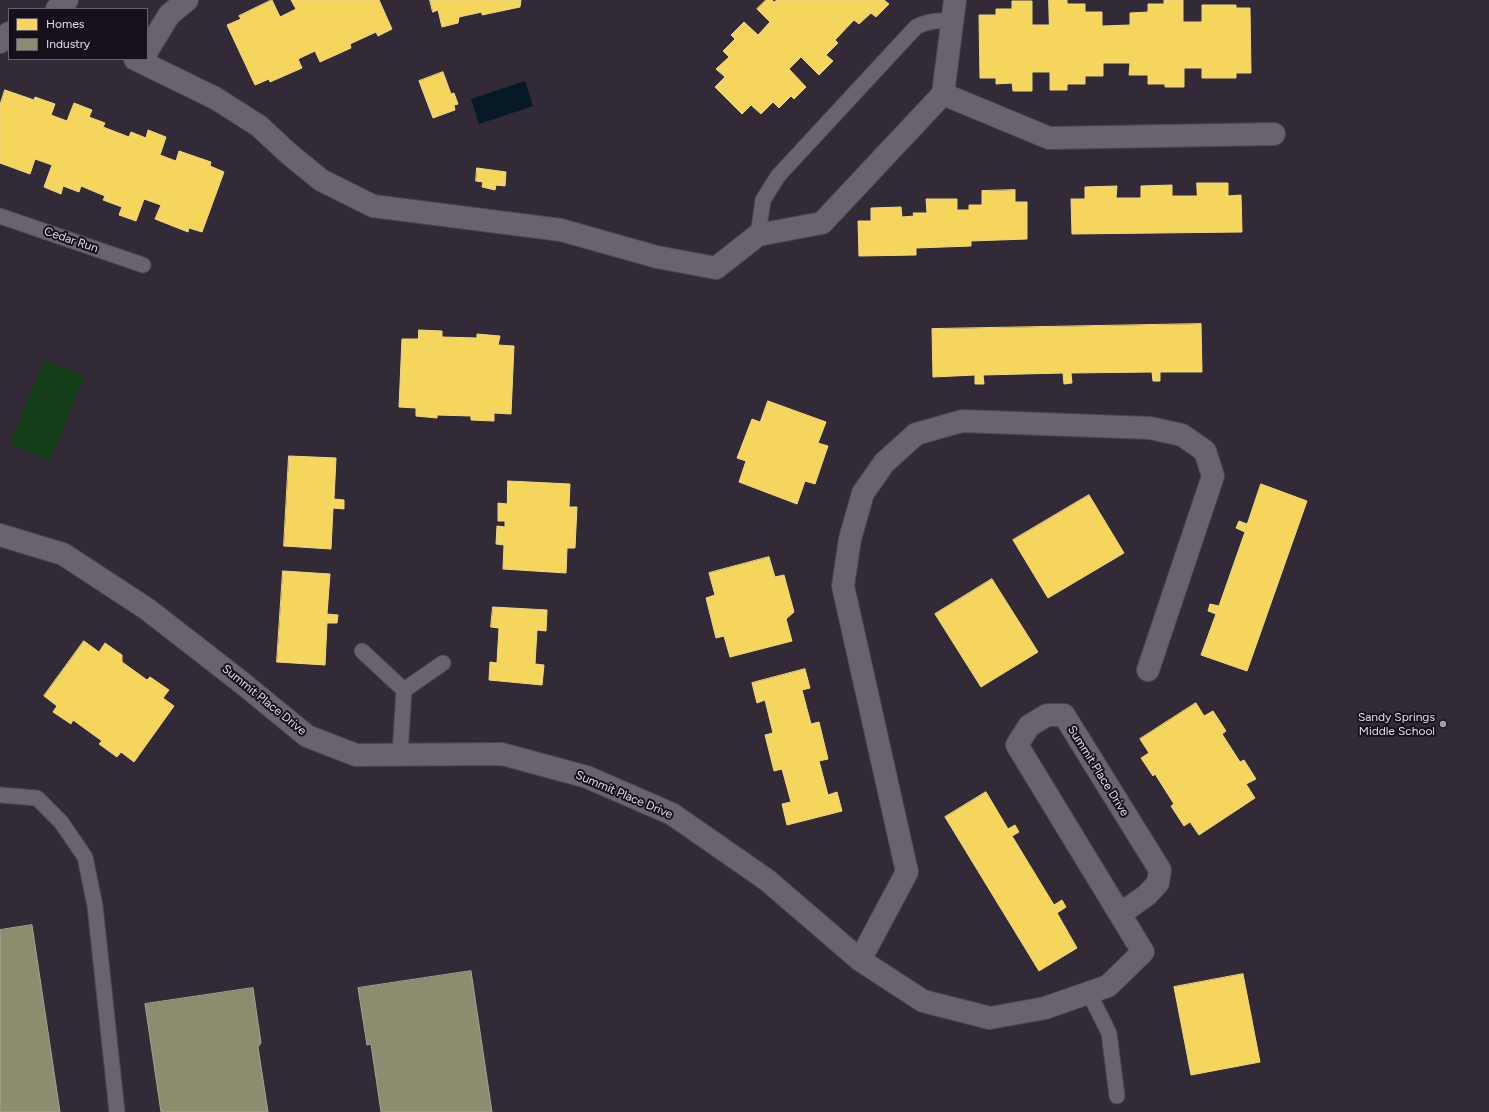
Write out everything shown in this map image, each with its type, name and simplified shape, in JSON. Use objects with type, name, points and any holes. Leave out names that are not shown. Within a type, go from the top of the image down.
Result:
[{"type":"street","points":[[58,8],[67,0]]},
{"type":"street","points":[[148,47],[170,15],[187,0]]},
{"type":"street","points":[[146,60],[215,98],[259,126],[288,153],[321,180],[373,206],[561,230],[657,257],[716,268],[758,235],[822,224],[942,94],[954,10]]},
{"type":"street","points":[[0,42],[8,35]]},
{"type":"street","points":[[942,94],[1048,138],[1274,134]]},
{"type":"street","points":[[860,960],[907,872],[843,586],[850,539],[863,493],[884,463],[916,434],[962,421],[1150,428],[1182,435],[1205,451],[1213,476],[1148,670]]},
{"type":"street","name":"Summit Place Drive","points":[[0,535],[63,554],[76,562],[147,609],[241,682],[307,736],[356,755],[502,754],[587,776],[672,814],[767,880],[860,960],[924,1001],[990,1018],[1045,1008],[1108,986],[1144,952],[1120,914],[1017,745],[1029,726],[1047,715],[1064,716],[1160,870],[1158,883],[1147,895],[1120,914]]},
{"type":"lane","points":[[758,235],[763,200],[778,176],[916,27],[922,23],[932,21],[954,10]]},
{"type":"lane","name":"Cedar Run","points":[[0,216],[143,265]]},
{"type":"lane","points":[[362,651],[404,690]]},
{"type":"lane","points":[[404,690],[443,663]]},
{"type":"lane","points":[[400,754],[404,690]]},
{"type":"lane","points":[[0,795],[37,798],[61,822],[85,857],[95,906],[117,1112]]},
{"type":"lane","points":[[1089,993],[1109,1033],[1117,1096]]},
{"type":"green space","points":[[44,360],[84,376],[50,461],[10,444]]},
{"type":"water","points":[[525,81],[533,106],[479,124],[471,99]]},
{"type":"building: Homes","points":[[272,0],[280,17],[296,9],[291,0],[379,0],[392,29],[378,36],[376,32],[350,44],[351,48],[320,62],[315,51],[298,59],[302,68],[270,82],[269,79],[255,85],[227,25],[241,19],[239,16]]},
{"type":"building: Homes","points":[[430,0],[521,0],[520,7],[482,15],[482,12],[459,17],[458,23],[442,27],[438,10],[433,12]]},
{"type":"building: Homes","points":[[766,0],[772,0],[774,2],[777,0],[884,0],[889,4],[876,17],[871,13],[859,24],[854,20],[835,40],[838,43],[826,55],[833,61],[819,75],[801,57],[789,69],[806,87],[794,99],[791,96],[779,108],[773,102],[761,114],[751,105],[742,114],[715,87],[725,77],[716,69],[729,57],[723,51],[735,39],[731,35],[744,22],[758,35],[770,22],[757,9]]},
{"type":"building: Homes","points":[[1049,0],[1067,0],[1067,4],[1085,4],[1085,12],[1102,12],[1102,26],[1130,25],[1130,13],[1148,12],[1148,4],[1164,4],[1164,0],[1183,0],[1183,22],[1202,22],[1202,5],[1236,5],[1236,8],[1250,8],[1251,73],[1236,73],[1236,78],[1202,78],[1202,68],[1184,68],[1184,87],[1165,87],[1165,84],[1148,84],[1148,75],[1129,75],[1130,63],[1103,63],[1103,76],[1085,76],[1085,84],[1067,84],[1067,90],[1050,90],[1050,72],[1032,72],[1032,91],[1013,91],[1012,83],[996,84],[996,78],[980,78],[979,15],[996,15],[996,9],[1012,9],[1012,1],[1032,1],[1032,25],[1049,25]]},
{"type":"building: Homes","points":[[443,72],[451,94],[454,93],[458,104],[454,105],[455,110],[433,118],[419,81]]},
{"type":"building: Homes","points":[[5,90],[34,100],[35,97],[55,104],[51,115],[67,121],[74,103],[92,110],[89,117],[105,123],[103,127],[129,137],[131,132],[146,138],[148,130],[166,137],[160,155],[176,161],[179,151],[211,162],[210,166],[224,172],[202,232],[189,228],[188,232],[155,219],[161,205],[144,199],[136,221],[119,215],[122,207],[103,200],[105,196],[81,186],[79,192],[63,186],[61,194],[44,187],[52,165],[35,159],[30,174],[0,163],[0,105]]},
{"type":"building: Homes","points":[[477,168],[506,172],[505,186],[496,185],[495,190],[482,187],[483,182],[476,181]]},
{"type":"building: Homes","points":[[1197,183],[1228,183],[1228,196],[1241,195],[1242,232],[1072,234],[1071,199],[1085,199],[1085,187],[1117,186],[1116,198],[1141,198],[1141,186],[1172,185],[1172,196],[1197,196]]},
{"type":"building: Homes","points":[[1015,190],[1015,202],[1027,202],[1027,239],[971,241],[971,246],[916,248],[916,255],[859,256],[858,221],[871,221],[871,208],[901,207],[902,217],[914,216],[913,213],[927,213],[926,199],[957,199],[957,210],[969,210],[969,205],[982,205],[982,191]]},
{"type":"building: Homes","points":[[1201,324],[1202,372],[1160,372],[1160,381],[1153,381],[1152,372],[1071,373],[1072,383],[1064,384],[1063,373],[983,375],[984,384],[975,384],[975,375],[933,377],[932,329]]},
{"type":"building: Homes","points":[[419,330],[442,331],[442,337],[477,338],[477,334],[500,336],[498,345],[514,346],[511,414],[494,413],[494,421],[471,420],[471,416],[437,415],[437,418],[416,416],[416,408],[399,407],[402,339],[418,339]]},
{"type":"building: Homes","points":[[768,401],[826,422],[818,443],[828,446],[815,484],[805,481],[797,504],[739,482],[746,461],[737,458],[752,419],[760,422]]},
{"type":"building: Homes","points":[[289,456],[336,458],[334,499],[344,500],[344,509],[333,508],[331,549],[284,546]]},
{"type":"building: Homes","points":[[508,481],[570,484],[569,507],[577,507],[575,548],[567,548],[566,573],[503,569],[504,545],[496,544],[497,526],[505,527],[505,521],[498,521],[498,503],[507,504]]},
{"type":"building: Homes","points":[[1261,484],[1307,501],[1247,671],[1201,655],[1216,614],[1208,611],[1210,604],[1219,606],[1245,532],[1236,528],[1239,521],[1247,524]]},
{"type":"building: Homes","points":[[1089,495],[1124,553],[1048,598],[1013,540]]},
{"type":"building: Homes","points":[[769,557],[775,577],[784,575],[794,612],[786,619],[792,641],[730,657],[724,636],[716,638],[706,598],[715,595],[709,573]]},
{"type":"building: Homes","points":[[283,571],[330,574],[327,614],[338,615],[337,623],[327,623],[325,665],[277,662]]},
{"type":"building: Homes","points":[[992,579],[1038,652],[981,687],[935,614]]},
{"type":"building: Homes","points":[[493,607],[547,610],[546,631],[537,630],[535,664],[544,665],[542,685],[489,680],[490,662],[497,663],[499,628],[491,627]]},
{"type":"building: Homes","points":[[84,641],[99,652],[105,643],[122,655],[122,662],[147,680],[150,677],[169,690],[163,698],[174,706],[134,762],[121,752],[117,757],[99,744],[102,741],[73,720],[71,724],[53,712],[57,706],[44,696]]},
{"type":"building: Homes","points":[[805,669],[810,688],[802,690],[811,724],[819,722],[828,759],[819,761],[828,795],[837,792],[842,811],[787,825],[782,804],[791,802],[782,769],[774,771],[765,735],[773,733],[765,700],[757,703],[752,683]]},
{"type":"building: Homes","points":[[1196,703],[1204,716],[1213,711],[1226,731],[1222,734],[1240,762],[1244,760],[1256,779],[1246,784],[1255,798],[1199,835],[1190,822],[1184,826],[1171,806],[1174,804],[1155,774],[1153,776],[1141,758],[1149,753],[1140,739]]},
{"type":"building: Homes","points":[[986,792],[1008,829],[1015,825],[1019,832],[1012,836],[1054,905],[1062,900],[1066,907],[1057,913],[1077,948],[1039,971],[945,817]]},
{"type":"building: Homes","points":[[1243,974],[1260,1062],[1191,1075],[1174,987]]},
{"type":"building: Industry","points":[[32,925],[60,1112],[0,1112],[0,930]]},
{"type":"building: Industry","points":[[471,971],[492,1112],[381,1112],[371,1044],[367,1045],[358,988]]},
{"type":"building: Industry","points":[[253,988],[261,1043],[258,1047],[268,1112],[161,1112],[145,1004]]},
{"type":"place","name":"Sandy Springs Middle School","points":[[1443,724]]}]
